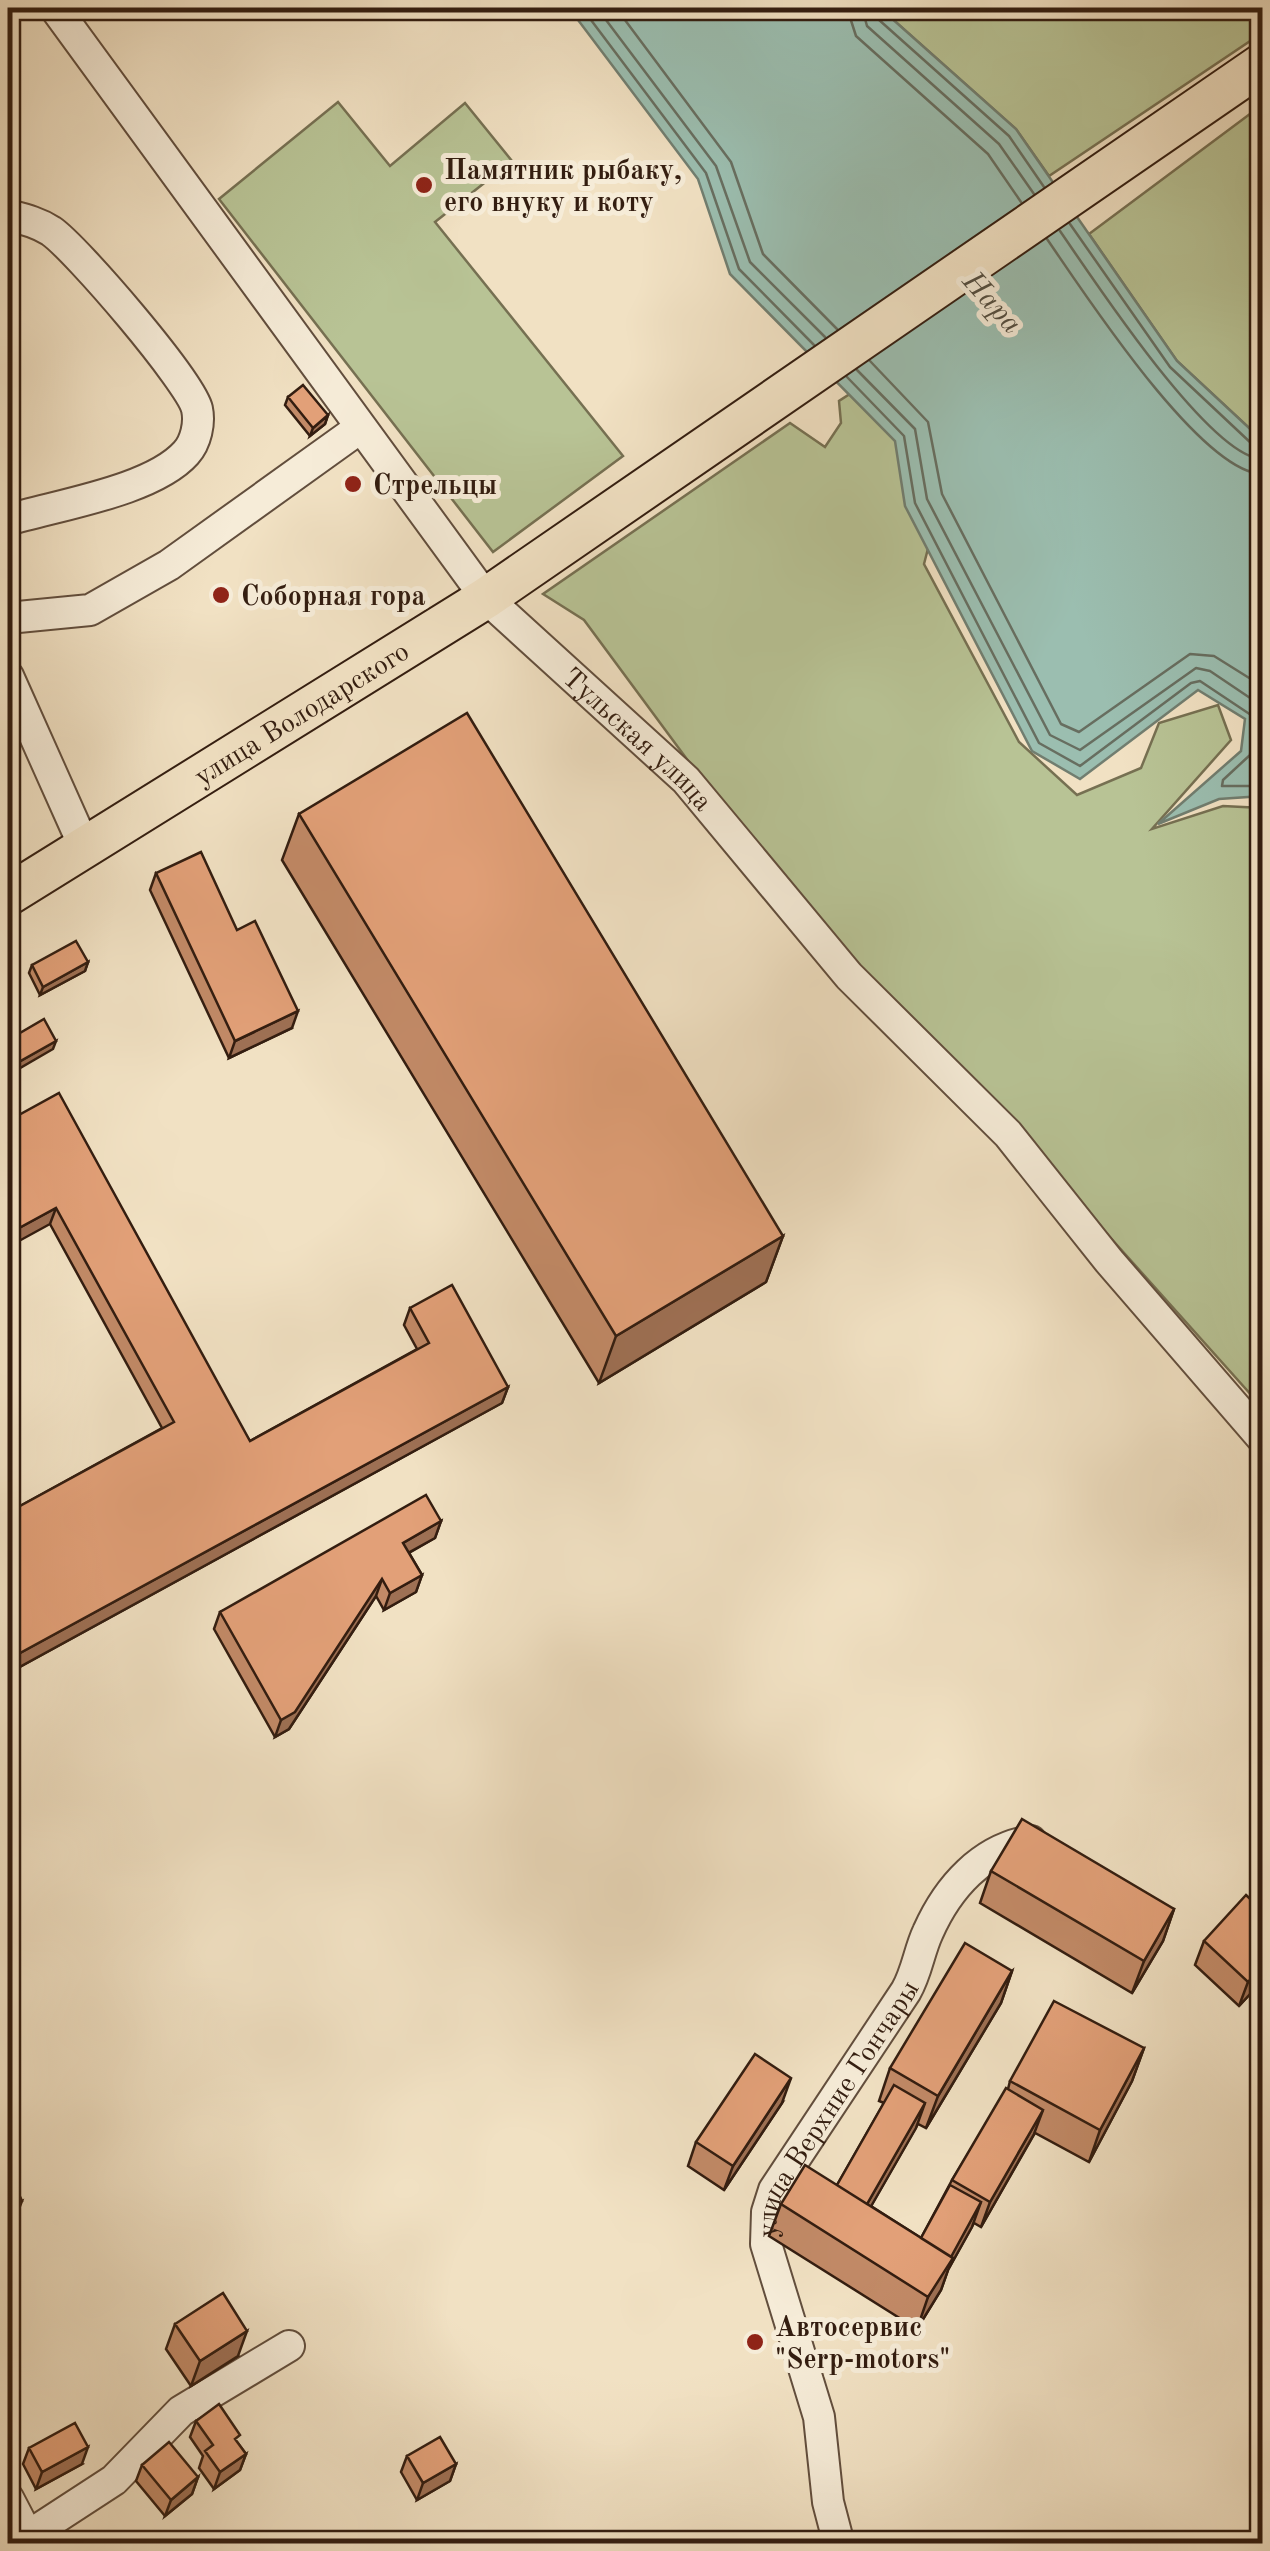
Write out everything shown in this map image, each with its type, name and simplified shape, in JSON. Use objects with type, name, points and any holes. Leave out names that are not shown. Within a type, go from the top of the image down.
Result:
[{"type":"main road","name":"улица Володарского","points":[[8,895],[486,598],[1262,64]]},
{"type":"street","name":"Тульская улица","points":[[55,8],[486,598],[686,780],[849,976],[1008,1134],[1109,1261],[1262,1438]]},
{"type":"street","points":[[8,215],[54,233],[129,316],[187,387],[197,409],[197,431],[189,450],[149,479],[8,520]]},
{"type":"street","points":[[8,618],[90,610],[168,565],[360,428]]},
{"type":"street","points":[[8,676],[84,846]]},
{"type":"street","name":"улица Верхние Гончары","points":[[839,2544],[828,2502],[819,2417],[766,2244],[767,2212],[774,2190],[906,1991],[918,1970],[926,1935],[960,1880],[1001,1846],[1030,1841]]},
{"type":"street","points":[[8,2498],[30,2540],[114,2480],[180,2411],[288,2346]]},
{"type":"shaded area","points":[[880,8],[1262,8],[1262,33],[1049,176],[1016,129]]},
{"type":"shaded area","points":[[338,102],[390,166],[465,103],[512,161],[435,222],[623,456],[493,552],[219,199]]},
{"type":"shaded area","points":[[1262,105],[1262,440],[1177,361],[1089,234]]},
{"type":"shaded area","points":[[892,367],[941,498],[924,564],[1019,742],[1077,795],[1141,768],[1159,723],[1218,705],[1231,740],[1152,829],[1223,806],[1262,808],[1262,1407],[936,1043],[834,947],[723,808],[584,620],[543,594],[790,423],[825,447],[841,423],[839,401]]},
{"type":"water","name":"Нара","points":[[569,8],[880,8],[1016,129],[1177,361],[1262,440],[1262,796],[1219,799],[1158,824],[1241,751],[1245,719],[1198,690],[1080,779],[1032,751],[905,506],[895,441],[730,274],[698,179]]},
{"type":"building","points":[[303,385],[328,415],[313,428],[288,397]]},
{"type":"building","points":[[467,713],[783,1236],[616,1336],[299,814]]},
{"type":"building","points":[[201,852],[237,930],[255,921],[298,1011],[235,1041],[156,873]]},
{"type":"building","points":[[76,941],[88,962],[43,987],[32,965]]},
{"type":"building","points":[[44,1019],[56,1041],[8,1068],[8,1040]]},
{"type":"building","points":[[59,1093],[250,1441],[429,1343],[410,1308],[452,1285],[508,1387],[20,1653],[8,1630],[8,1509],[9,1512],[174,1422],[56,1208],[8,1234],[8,1121]]},
{"type":"building","points":[[426,1495],[441,1521],[403,1543],[422,1575],[390,1593],[382,1579],[295,1712],[281,1720],[220,1612]]},
{"type":"building","points":[[1022,1819],[1174,1909],[1144,1961],[991,1871]]},
{"type":"building","points":[[1246,1895],[1262,1910],[1262,1966],[1248,1982],[1204,1941]]},
{"type":"building","points":[[965,1943],[1012,1971],[938,2096],[890,2068]]},
{"type":"building","points":[[1054,2001],[1144,2048],[1100,2130],[1010,2081]]},
{"type":"building","points":[[755,2054],[791,2078],[733,2166],[696,2142]]},
{"type":"building","points":[[894,2085],[925,2103],[867,2204],[837,2185]]},
{"type":"building","points":[[1006,2088],[1043,2110],[990,2202],[952,2180]]},
{"type":"building","points":[[805,2165],[953,2258],[928,2297],[781,2204]]},
{"type":"building","points":[[12,2179],[22,2201],[8,2208],[8,2181]]},
{"type":"building","points":[[950,2185],[981,2202],[951,2257],[921,2238]]},
{"type":"building","points":[[223,2293],[247,2331],[200,2361],[175,2324]]},
{"type":"building","points":[[219,2404],[240,2435],[235,2439],[246,2454],[220,2472],[205,2451],[213,2445],[196,2421]]},
{"type":"building","points":[[75,2423],[88,2447],[42,2472],[29,2448]]},
{"type":"building","points":[[440,2437],[456,2464],[423,2483],[407,2456]]},
{"type":"building","points":[[169,2442],[198,2477],[171,2500],[142,2465]]},
{"type":"place","name":"Памятник рыбаку, его внуку и коту","points":[[424,185]]},
{"type":"place","name":"Стрельцы","points":[[353,484]]},
{"type":"place","name":"Соборная гора","points":[[221,595]]},
{"type":"place","name":"Автосервис \"Serp-motors\"","points":[[755,2342]]}]
